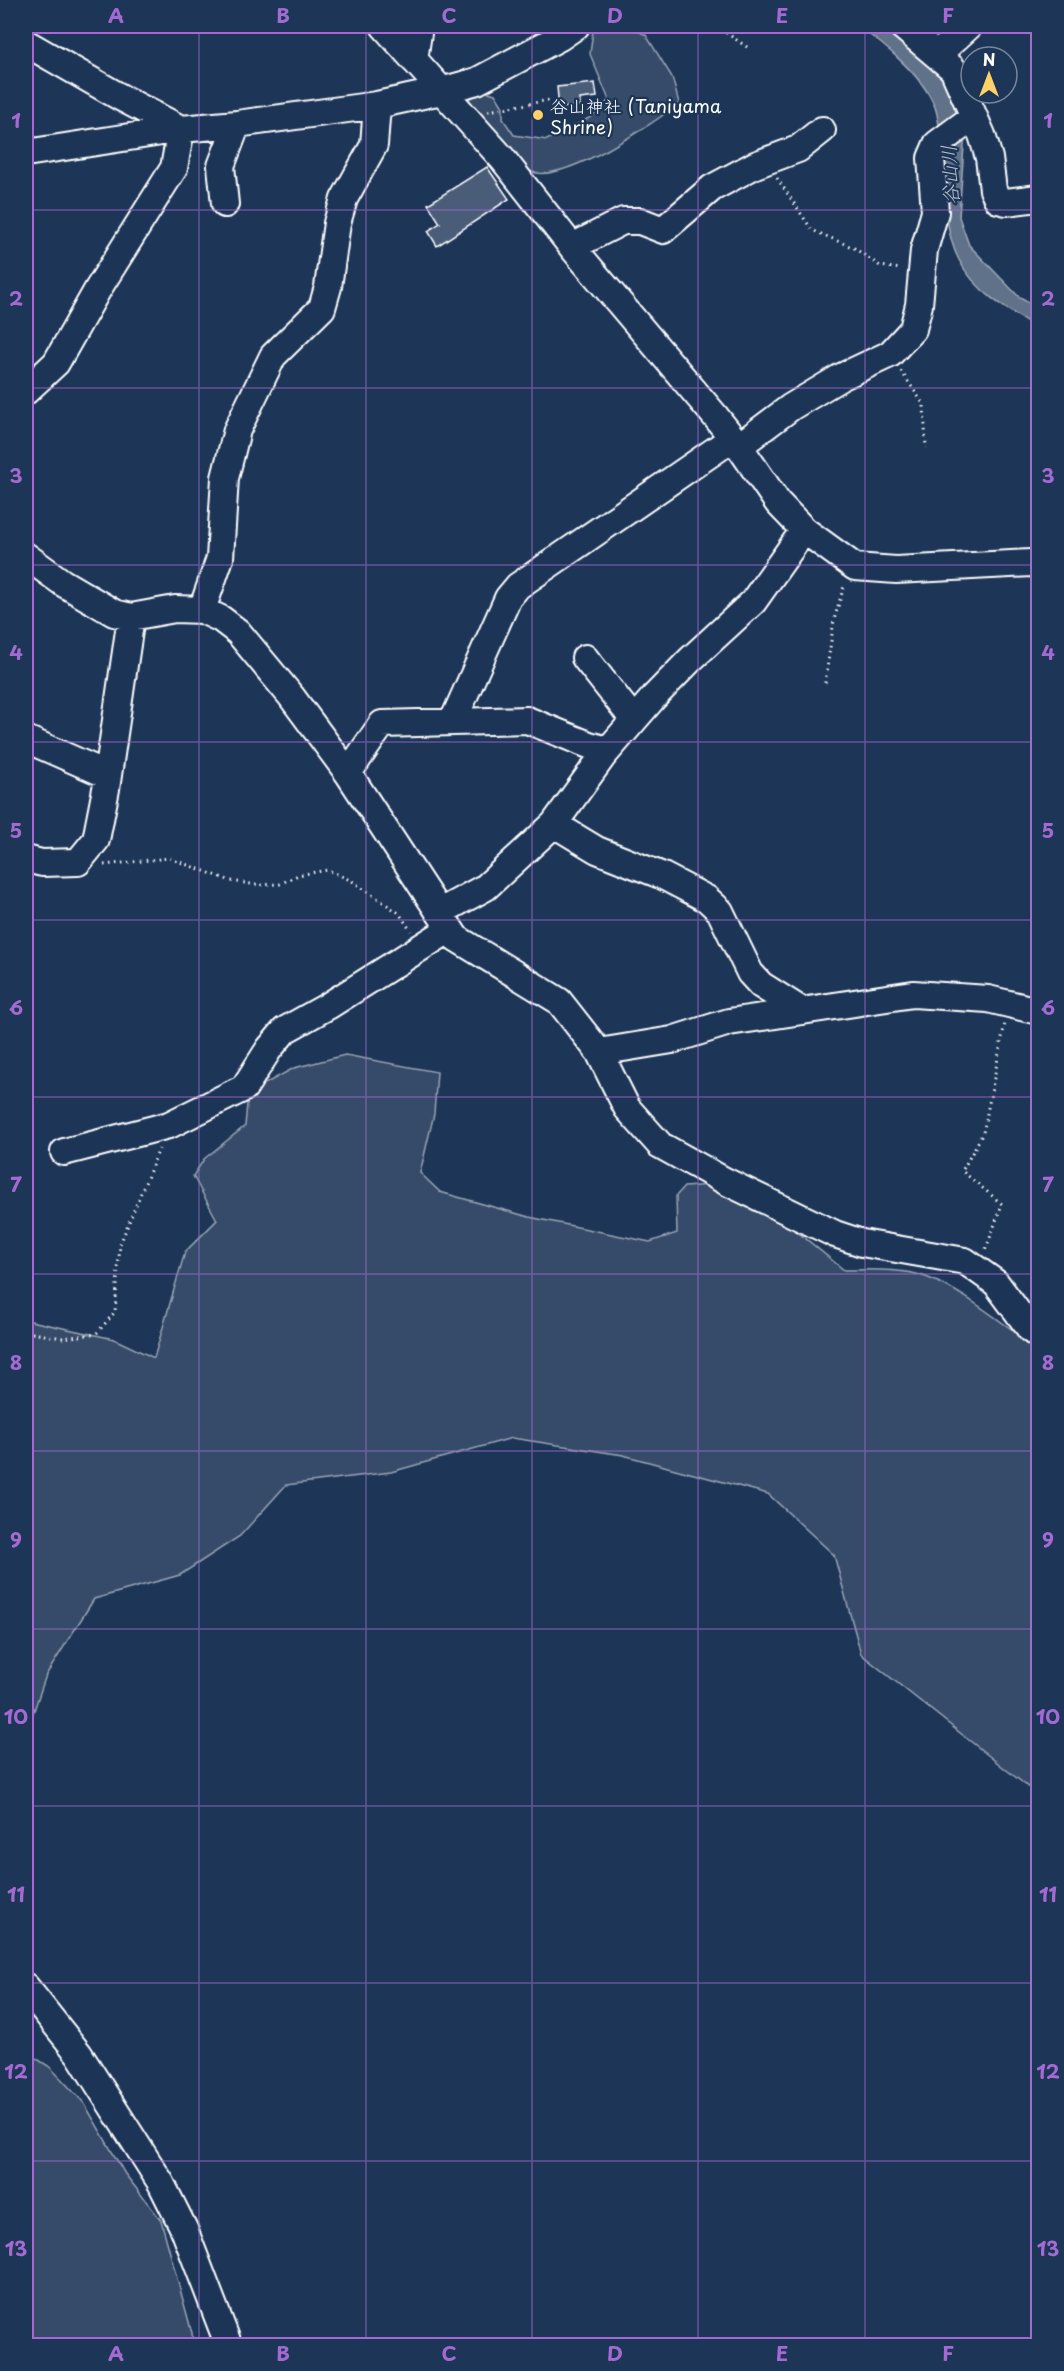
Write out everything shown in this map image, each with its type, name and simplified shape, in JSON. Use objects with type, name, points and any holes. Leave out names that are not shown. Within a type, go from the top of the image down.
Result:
[{"type":"street","points":[[384,26],[502,158],[572,248],[736,442],[778,503],[804,530],[855,567],[896,570],[1031,563],[1038,565]]},
{"type":"street","points":[[414,60],[419,26]]},
{"type":"street","points":[[26,153],[181,129],[237,124],[377,105],[441,91],[477,81],[560,37],[576,26]]},
{"type":"street","points":[[902,26],[952,69],[972,118],[982,135],[989,158],[993,190],[998,200],[1006,202],[1038,198]]},
{"type":"street","points":[[937,55],[969,26]]},
{"type":"street","points":[[26,43],[120,98],[181,129]]},
{"type":"street","points":[[202,610],[220,558],[225,478],[237,430],[273,356],[322,308],[328,287],[337,223],[344,199],[374,145],[377,105]]},
{"type":"street","points":[[453,721],[508,598],[518,586],[791,407],[841,377],[890,354],[914,329],[919,305],[920,272],[924,249],[935,212],[931,158],[937,144],[972,118]]},
{"type":"street","points":[[225,204],[221,166],[237,124]]},
{"type":"street","points":[[26,391],[56,363],[98,289],[174,168],[181,129]]},
{"type":"street","points":[[572,248],[623,221],[640,221],[663,230],[712,188],[766,161],[798,149],[822,130]]},
{"type":"street","points":[[64,1152],[169,1125],[244,1088],[269,1049],[285,1030],[328,1006],[421,947],[445,920],[486,888],[554,824],[608,750],[634,720],[691,659],[753,602],[804,530]]},
{"type":"street","points":[[26,556],[63,583],[114,613],[131,618],[175,609],[202,610],[238,632],[291,696],[348,773],[456,938],[559,1001],[599,1052],[627,1108],[660,1144],[725,1181],[835,1234],[862,1243],[965,1261],[996,1283],[1038,1335]]},
{"type":"street","points":[[26,859],[42,863],[78,862],[96,840],[131,618]]},
{"type":"street","points":[[585,658],[634,720]]},
{"type":"street","points":[[348,773],[382,724],[527,720],[589,745],[608,750]]},
{"type":"street","points":[[26,739],[108,775]]},
{"type":"street","points":[[554,824],[597,850],[663,876],[707,899],[720,911],[750,973],[761,986],[802,1011]]},
{"type":"street","points":[[599,1052],[672,1040],[729,1022],[912,994],[988,999],[1038,1011]]},
{"type":"street","points":[[26,1987],[79,2054],[161,2183],[184,2229],[229,2346]]},
{"type":"path","points":[[716,26],[750,49]]},
{"type":"path","points":[[463,115],[550,100]]},
{"type":"path","points":[[766,161],[812,230],[855,248],[880,266],[920,272]]},
{"type":"path","points":[[890,354],[924,405],[926,448]]},
{"type":"path","points":[[825,683],[834,620],[850,564]]},
{"type":"path","points":[[78,862],[106,865],[169,858],[231,881],[258,885],[279,884],[298,875],[328,870],[352,881],[399,913],[421,947]]},
{"type":"path","points":[[978,1269],[999,1218],[1002,1204],[962,1171],[983,1133],[1009,1004]]},
{"type":"path","points":[[26,1332],[63,1338],[96,1334],[115,1312],[120,1244],[169,1125]]},
{"type":"shaded area","points":[[598,26],[628,26],[646,35],[672,77],[679,103],[630,137],[586,161],[546,173],[532,172],[494,138],[458,97],[482,90],[495,94],[503,107],[503,119],[514,135],[547,140],[591,117],[609,100],[590,54],[593,30]]},
{"type":"shaded area","points":[[345,1055],[437,1072],[434,1114],[420,1173],[440,1192],[529,1217],[650,1242],[677,1233],[676,1196],[684,1187],[711,1185],[795,1230],[844,1270],[897,1271],[926,1277],[956,1291],[1038,1348],[1038,1795],[861,1654],[834,1555],[768,1494],[623,1455],[512,1438],[391,1472],[286,1485],[240,1536],[180,1575],[94,1599],[46,1675],[26,1734],[26,1320],[114,1339],[154,1358],[185,1252],[217,1220],[193,1176],[204,1159],[245,1126],[248,1093],[294,1068]]},
{"type":"shaded area","points":[[26,2052],[50,2067],[84,2103],[125,2174],[161,2220],[192,2333],[193,2345],[26,2345]]},
{"type":"water","name":"谷山川","points":[[857,26],[893,26],[951,83],[965,131],[959,217],[969,245],[1020,298],[1038,308],[1038,328],[983,291],[959,260],[948,226],[939,121],[935,107],[912,72],[890,51]]},
{"type":"building","points":[[595,83],[597,97],[580,99],[580,106],[559,108],[557,87]]},
{"type":"building","points":[[487,167],[509,199],[437,246],[428,231],[440,223],[428,204]]},
{"type":"place","name":"谷山神社 (Taniyama Shrine)","points":[[538,115]]}]
